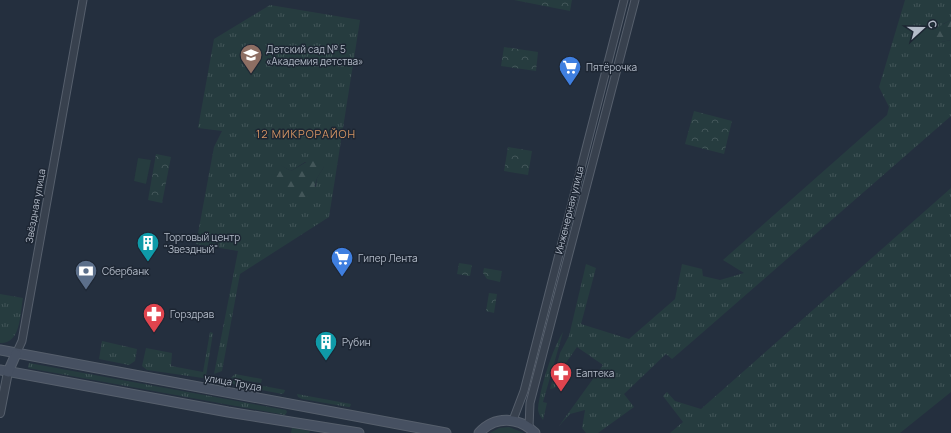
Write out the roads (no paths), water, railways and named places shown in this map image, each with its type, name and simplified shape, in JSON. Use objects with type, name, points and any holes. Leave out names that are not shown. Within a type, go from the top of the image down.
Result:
[{"type":"main road","name":"улица Труда","points":[[0,350],[446,433]]},
{"type":"main road","name":"Звёздная улица","points":[[4,371],[16,354]]},
{"type":"main road","points":[[4,371],[228,412],[359,433]]},
{"type":"main road","name":"Инженерная улица","points":[[513,420],[532,430]]},
{"type":"main road","points":[[479,433],[489,424],[497,421],[513,420]]},
{"type":"street","name":"Звёздная улица","points":[[16,354],[22,341],[83,0]]},
{"type":"street","name":"Инженерная улица","points":[[513,420],[523,394],[624,0]]},
{"type":"street","name":"Инженерная улица","points":[[532,430],[530,403],[635,0]]},
{"type":"street","name":"Звёздная улица","points":[[0,413],[4,371]]},
{"type":"place","name":"Детский сад № 5 «Академия детства»","points":[[251,74]]},
{"type":"place","name":"Пятёрочка","points":[[570,86]]},
{"type":"place","name":"Торговый центр \"Звездный\"","points":[[148,262]]},
{"type":"place","name":"Гипер Лента","points":[[342,278]]},
{"type":"place","name":"Сбербанк","points":[[86,290]]},
{"type":"place","name":"Горздрав","points":[[154,334]]},
{"type":"place","name":"Рубин","points":[[326,362]]},
{"type":"place","name":"Еаптека","points":[[561,392]]},
{"type":"district","name":"12 МИКРОРАЙОН","points":[[306,134]]}]
